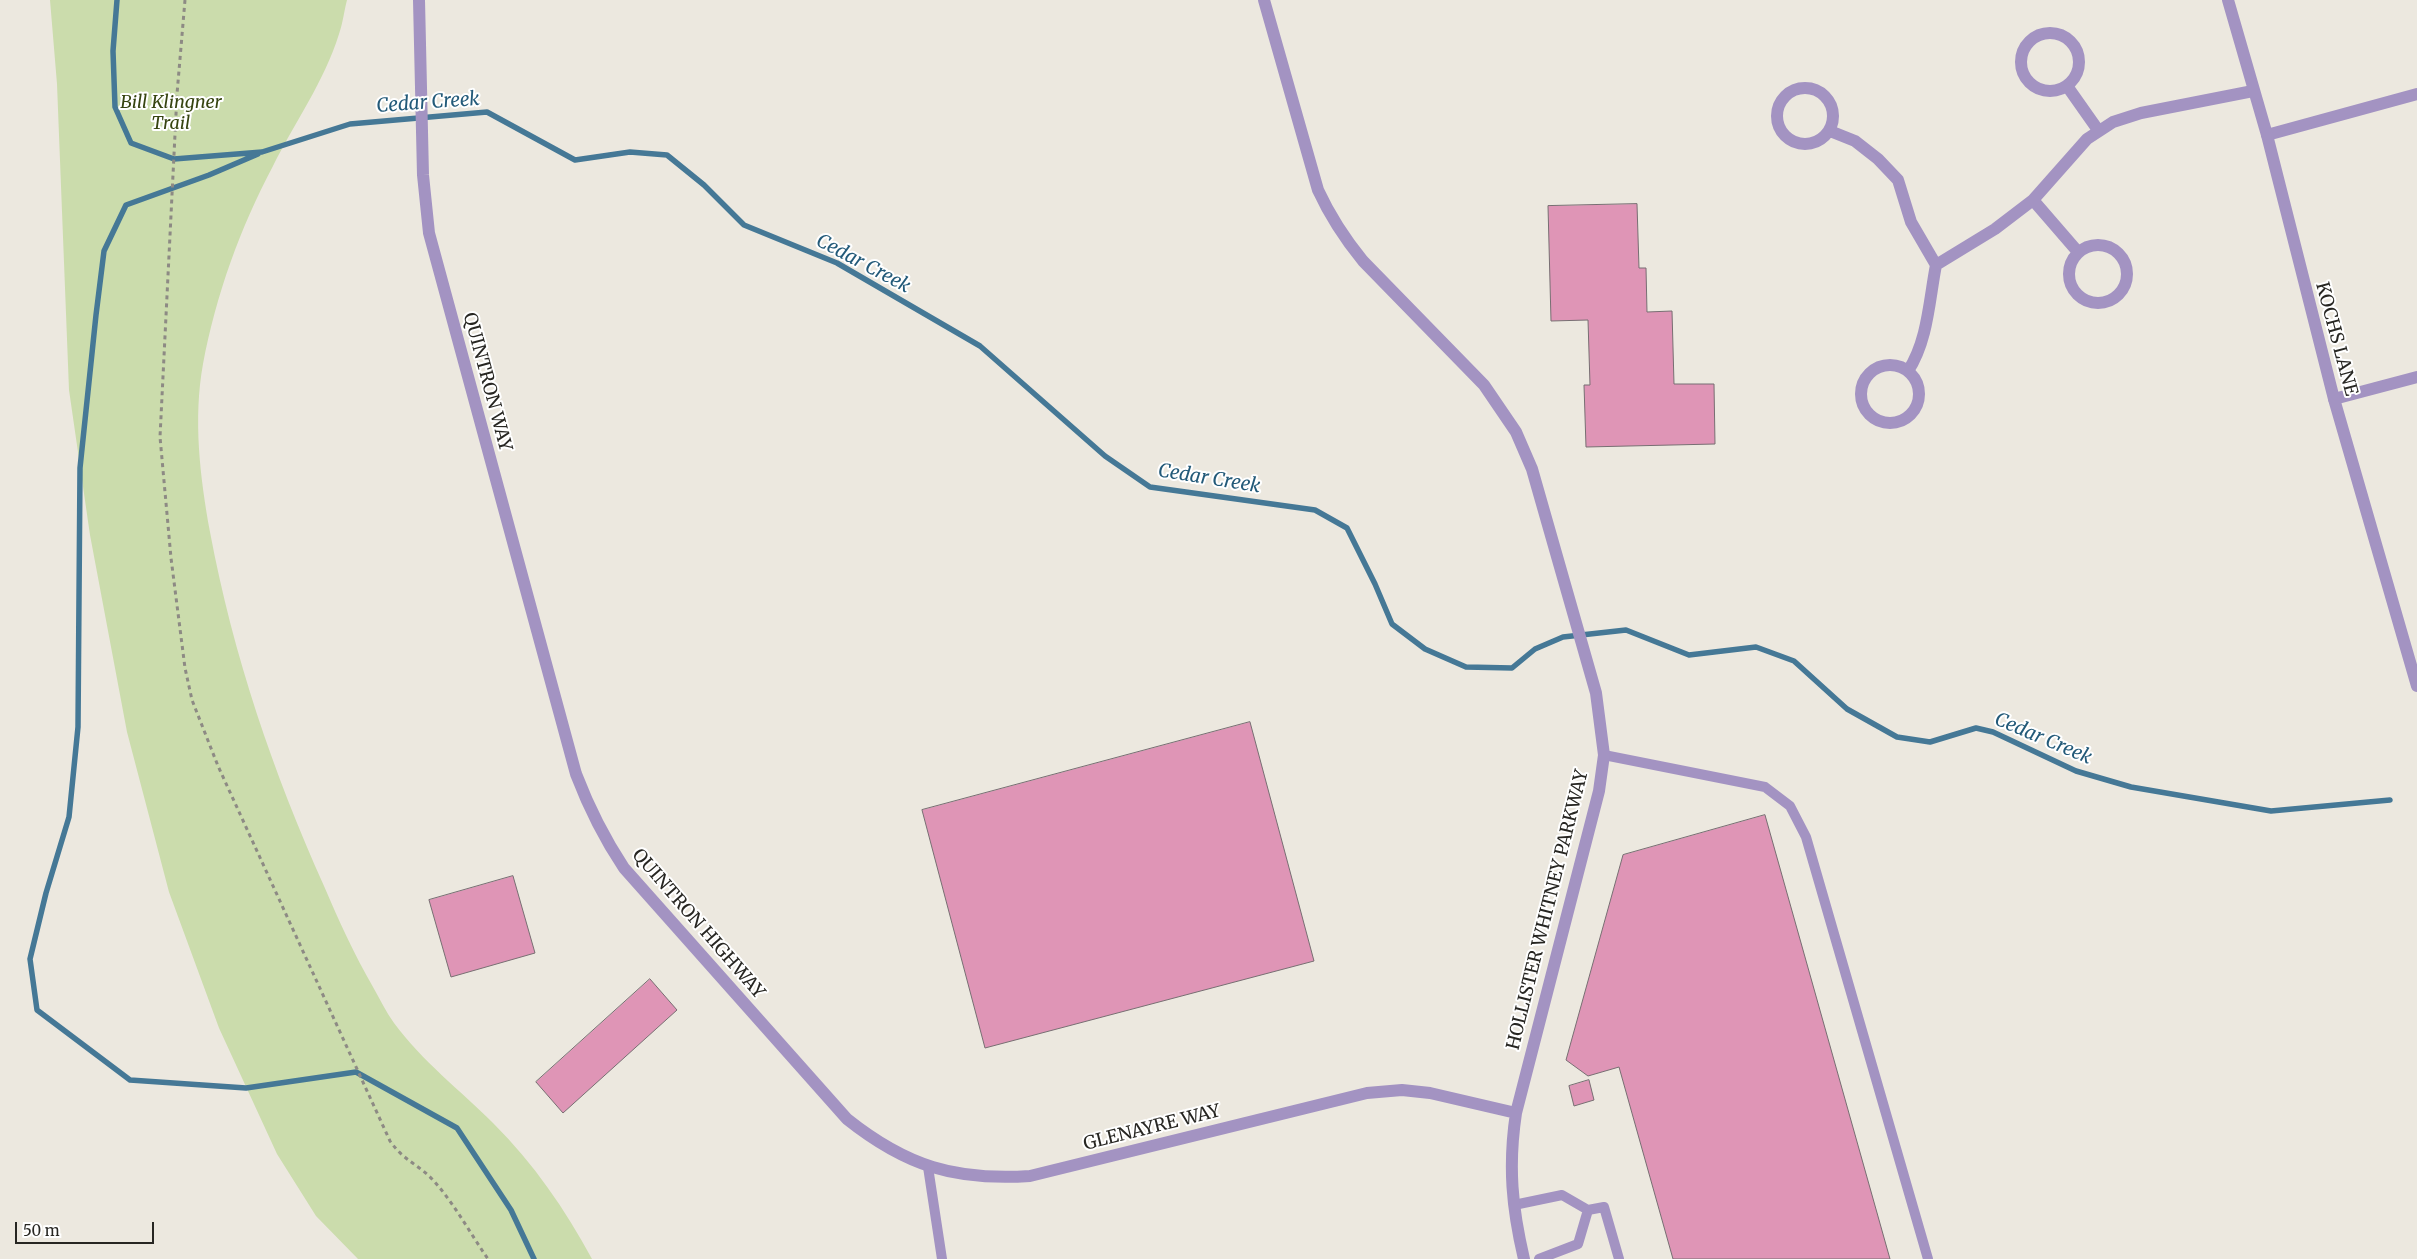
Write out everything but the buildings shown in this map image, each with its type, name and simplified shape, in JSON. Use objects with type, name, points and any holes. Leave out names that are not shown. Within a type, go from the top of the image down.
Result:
[{"type":"street","name":"QUINTRON WAY","points":[[419,0],[422,175],[429,233],[573,766]]},
{"type":"street","name":"HOLLISTER WHITNEY PARKWAY","points":[[1264,0],[1318,190],[1330,216],[1363,261],[1484,385],[1516,432],[1532,469],[1596,693],[1604,755],[1599,791],[1516,1113],[1511,1143],[1511,1183],[1524,1259]]},
{"type":"street","name":"KOCHS LANE","points":[[2228,0],[2267,135],[2334,399],[2413,658],[2417,686]]},
{"type":"street","points":[[2050,32],[2060,34],[2074,46],[2079,64],[2076,77],[2066,86],[2058,90],[2047,91],[2036,88],[2028,80],[2022,70],[2020,59],[2023,48],[2030,39],[2039,34],[2050,32]]},
{"type":"street","points":[[2066,86],[2098,130]]},
{"type":"street","points":[[1794,89],[1814,89],[1822,94],[1830,105],[1833,114],[1830,131],[1822,140],[1807,146],[1787,139],[1780,130],[1776,119],[1779,103],[1785,95],[1794,89]]},
{"type":"street","points":[[1936,265],[1995,229],[2033,200],[2087,139],[2098,130],[2113,122],[2141,113],[2253,90]]},
{"type":"street","points":[[2267,135],[2417,94]]},
{"type":"street","points":[[1830,131],[1855,141],[1878,159],[1898,180],[1911,222],[1936,265],[1918,355],[1908,371]]},
{"type":"street","points":[[2033,200],[2078,252]]},
{"type":"street","points":[[2099,244],[2116,251],[2125,262],[2128,271],[2127,281],[2119,295],[2101,303],[2090,302],[2080,296],[2073,287],[2069,271],[2072,260],[2078,252],[2088,246],[2099,244]]},
{"type":"street","points":[[1890,364],[1908,371],[1916,382],[1918,391],[1918,401],[1910,415],[1892,423],[1872,416],[1865,407],[1861,391],[1870,372],[1880,366],[1890,364]]},
{"type":"street","points":[[2334,399],[2417,377]]},
{"type":"street","name":"QUINTRON HIGHWAY","points":[[573,766],[590,810],[607,843],[624,868],[821,1090]]},
{"type":"street","name":"GLENAYRE WAY","points":[[821,1090],[847,1119],[872,1139],[900,1156],[928,1167],[958,1175],[986,1177],[1030,1176],[1367,1093],[1402,1090],[1430,1093],[1516,1113]]},
{"type":"lane","points":[[1604,755],[1765,787],[1790,806],[1806,837],[1928,1259]]},
{"type":"lane","points":[[928,1167],[942,1259]]},
{"type":"lane","points":[[1514,1205],[1562,1195],[1588,1210],[1604,1207],[1619,1259]]},
{"type":"lane","points":[[1539,1259],[1578,1244],[1588,1210]]},
{"type":"path","points":[[185,0],[177,94],[160,436],[180,633],[192,700],[218,766],[383,1129],[398,1153],[430,1177],[441,1189],[488,1259]]},
{"type":"green space","name":"Bill Klingner Trail","points":[[50,0],[347,0],[333,52],[250,213],[222,287],[208,338],[200,385],[198,427],[203,490],[210,532],[230,623],[256,712],[305,843],[359,962],[394,1023],[417,1050],[493,1123],[522,1155],[560,1205],[592,1259],[358,1259],[316,1216],[277,1154],[219,1028],[169,892],[127,732],[90,535],[69,390],[57,84]]},
{"type":"waterway","name":"Cedar Creek","points":[[117,0],[113,51],[115,107],[131,143],[174,159],[262,152],[350,124],[487,112],[575,160],[630,152],[667,155],[704,185],[744,225],[837,263],[980,346],[1105,456],[1150,487],[1315,510],[1347,528],[1375,584],[1392,624],[1425,649],[1466,667],[1512,668],[1535,649],[1563,637],[1626,630],[1689,655],[1756,647],[1794,661],[1847,709],[1897,737],[1930,742],[1976,728],[1993,732],[2076,771],[2131,787],[2271,811],[2390,800]]},
{"type":"waterway","points":[[258,154],[209,175],[126,205],[104,251],[80,468],[78,727],[69,817],[46,893],[30,959],[37,1010],[130,1080],[246,1088],[356,1072],[457,1128],[511,1210],[534,1259]]}]
